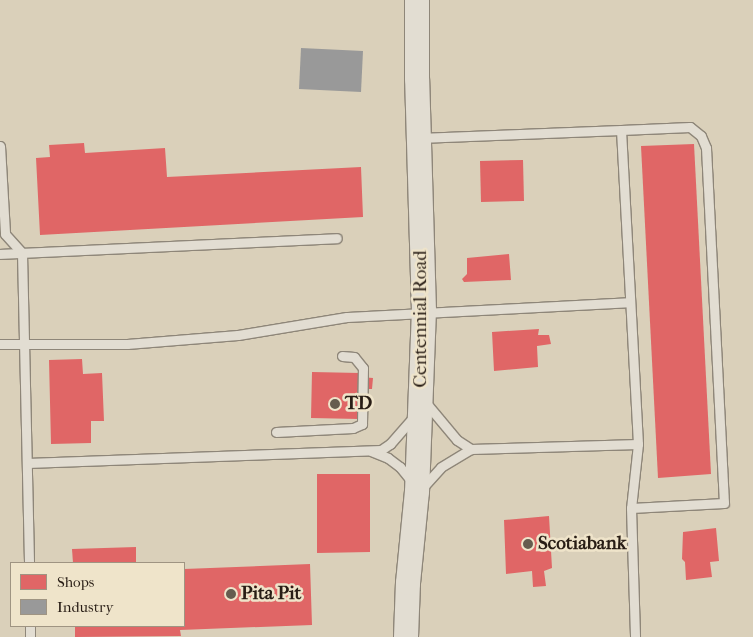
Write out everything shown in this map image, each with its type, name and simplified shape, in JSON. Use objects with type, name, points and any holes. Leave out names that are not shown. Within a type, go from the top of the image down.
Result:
[{"type":"street","name":"Centennial Road","points":[[406,637],[408,583],[418,492],[424,311],[418,138],[417,0]]},
{"type":"lane","points":[[418,138],[690,127],[701,136],[706,148],[724,503],[631,508]]},
{"type":"lane","points":[[621,130],[638,444],[631,508],[634,637]]},
{"type":"lane","points":[[0,146],[5,234],[22,253],[29,562]]},
{"type":"lane","points":[[0,254],[337,238]]},
{"type":"lane","points":[[0,344],[143,343],[238,335],[347,317],[424,311],[629,302]]},
{"type":"lane","points":[[276,432],[353,428],[362,424],[363,368],[354,357],[342,356]]},
{"type":"lane","points":[[27,463],[381,450],[408,426],[420,402],[457,440],[471,449]]},
{"type":"lane","points":[[369,450],[388,458],[400,467],[407,474],[418,492],[441,467],[471,449],[638,444]]},
{"type":"building: Shops","points":[[84,143],[85,153],[165,148],[167,177],[361,167],[363,217],[40,235],[36,158],[50,157],[49,145]]},
{"type":"building: Shops","points":[[694,144],[711,474],[658,478],[641,146]]},
{"type":"building: Shops","points":[[523,160],[524,201],[481,202],[480,161]]},
{"type":"building: Shops","points":[[509,254],[511,280],[464,282],[462,279],[467,274],[467,258]]},
{"type":"building: Shops","points":[[539,329],[538,335],[549,335],[551,344],[537,346],[538,367],[494,371],[492,332]]},
{"type":"building: Shops","points":[[82,359],[83,374],[102,373],[104,421],[91,421],[91,443],[51,444],[49,360]]},
{"type":"building: Shops","name":"TD","points":[[312,372],[360,373],[360,377],[373,378],[372,389],[360,389],[359,419],[311,418]]},
{"type":"building: Shops","points":[[317,474],[370,474],[370,552],[317,553]]},
{"type":"building: Shops","name":"Scotiabank","points":[[549,516],[552,568],[544,571],[546,586],[533,587],[532,571],[506,574],[504,520]]},
{"type":"building: Shops","points":[[716,528],[719,561],[710,562],[712,577],[686,580],[685,562],[682,559],[683,532]]},
{"type":"building: Shops","points":[[136,547],[136,562],[73,562],[72,549]]},
{"type":"building: Shops","points":[[310,564],[312,625],[180,630],[181,636],[75,637],[75,627],[185,627],[185,569]]},
{"type":"building: Industry","points":[[301,48],[363,51],[361,92],[299,89]]},
{"type":"place","name":"TD","points":[[335,404]]},
{"type":"place","name":"Scotiabank","points":[[528,544]]},
{"type":"place","name":"Pita Pit","points":[[231,594]]}]
